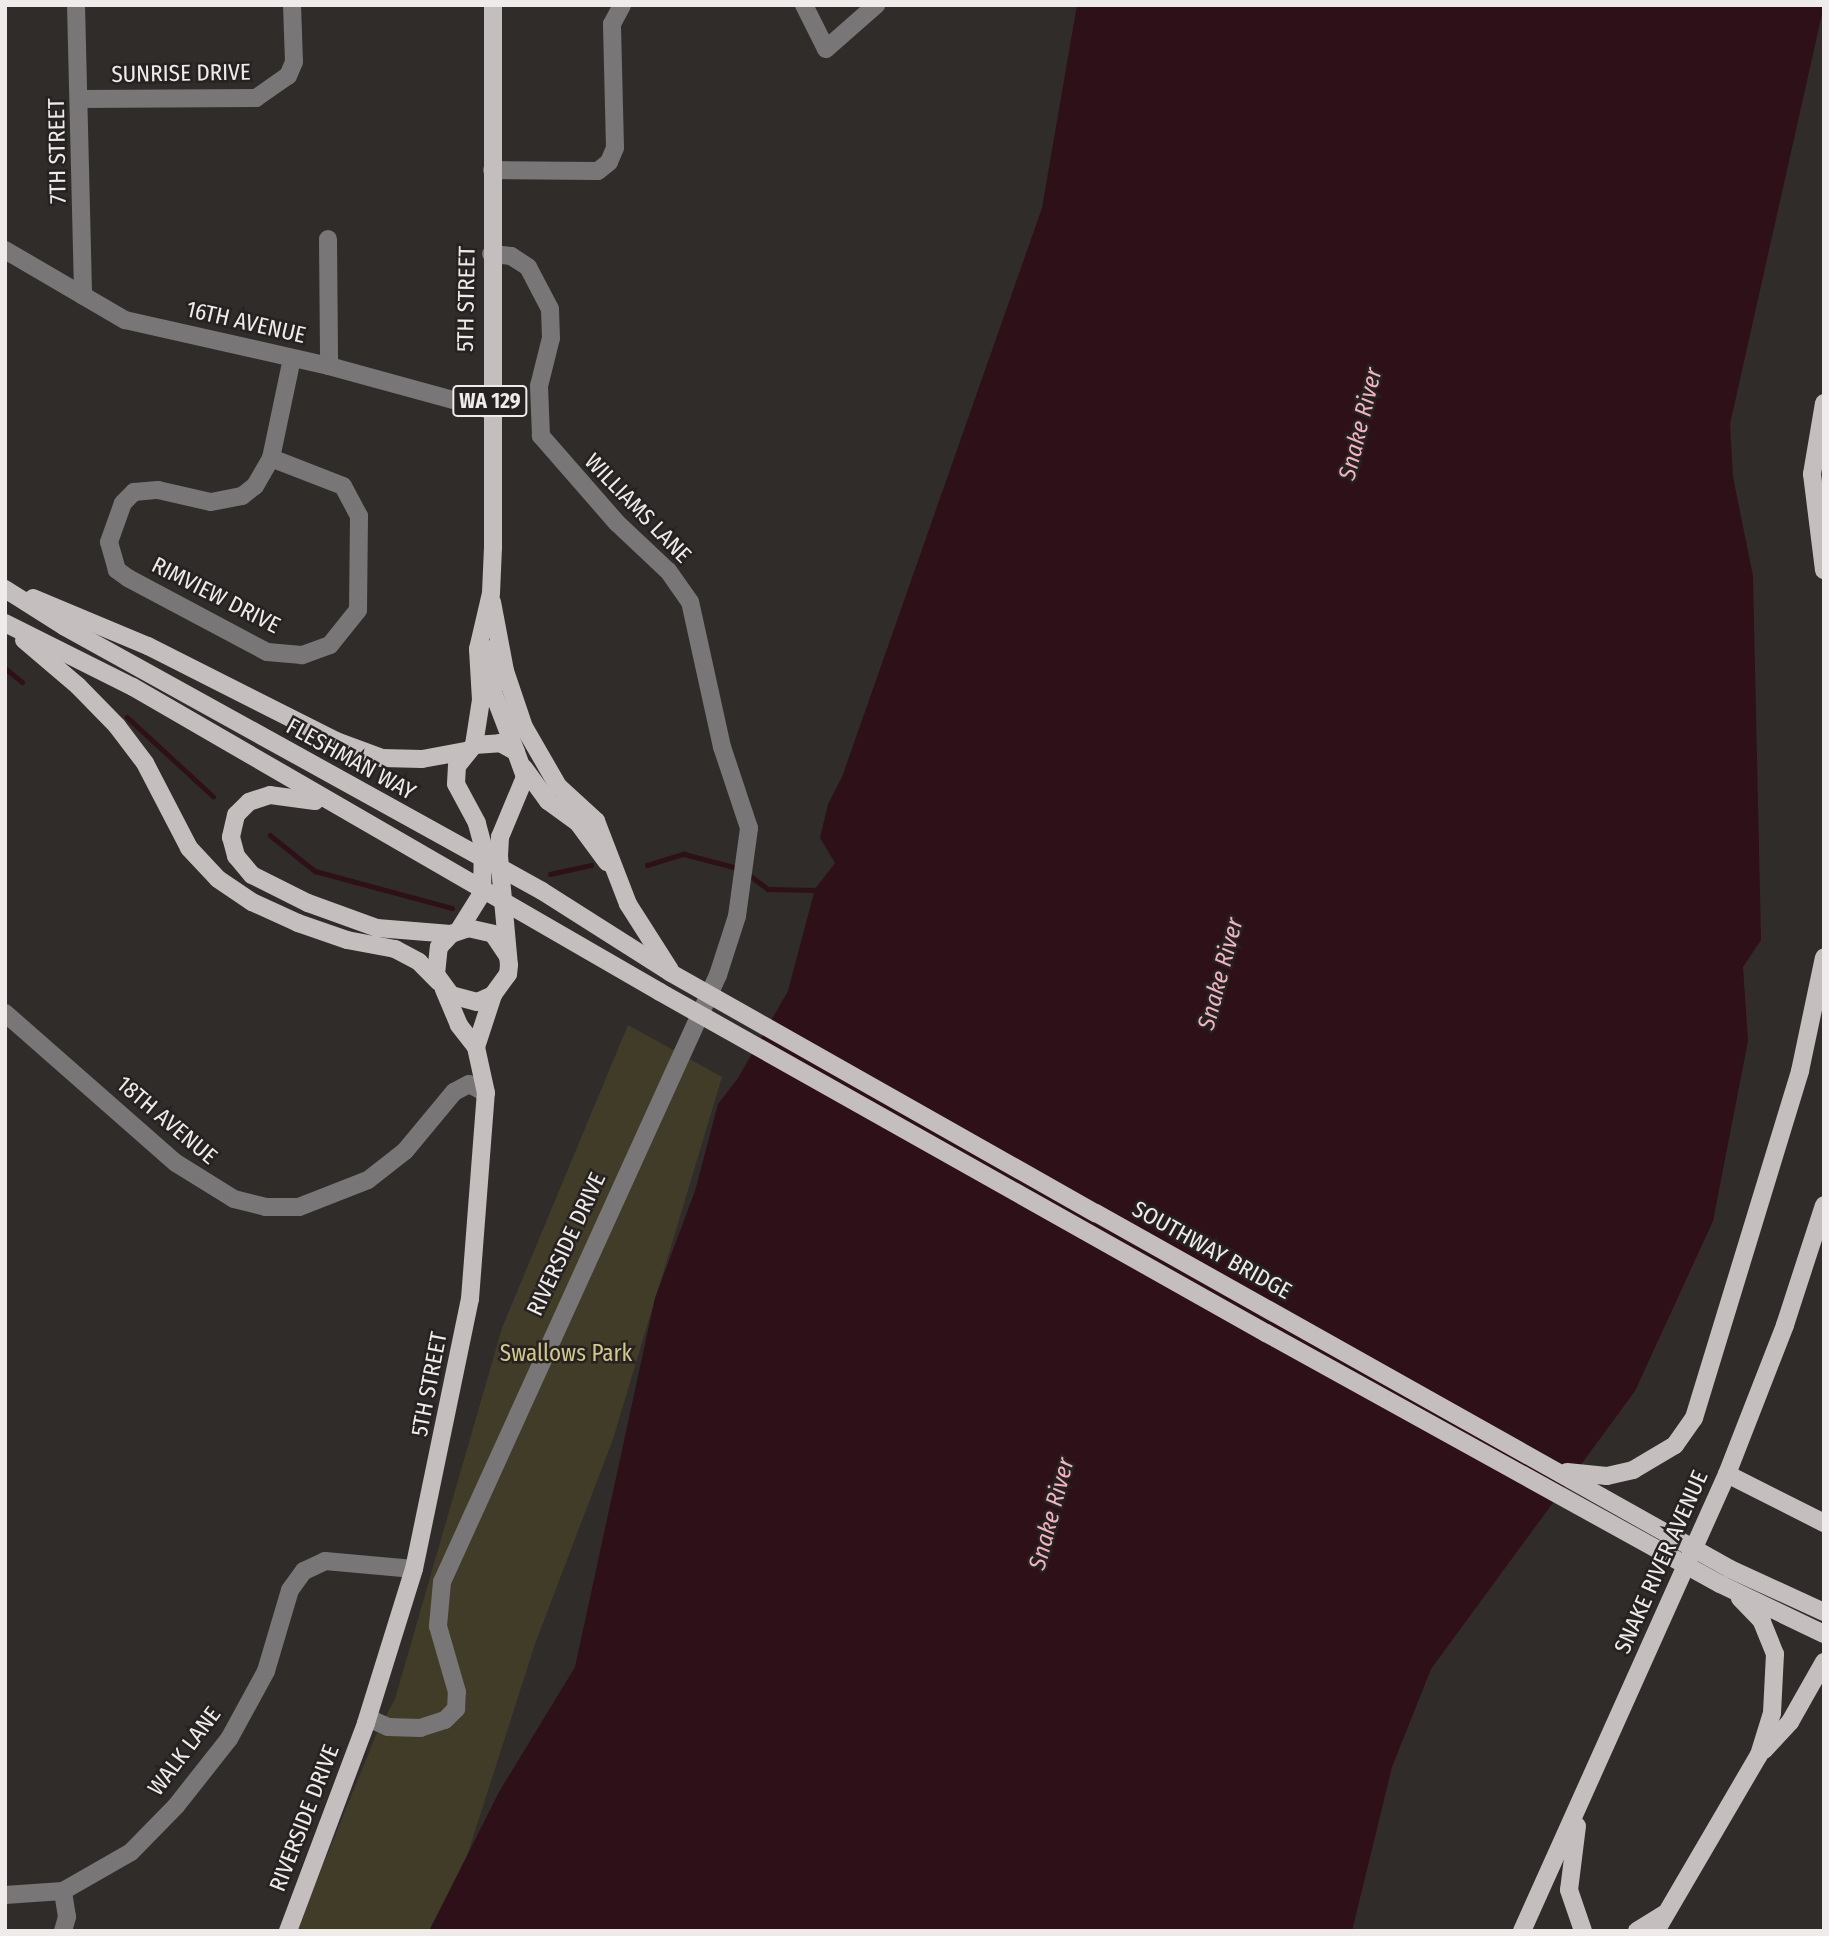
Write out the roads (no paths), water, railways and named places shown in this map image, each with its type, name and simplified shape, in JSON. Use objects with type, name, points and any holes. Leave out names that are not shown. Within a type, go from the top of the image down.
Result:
[{"type":"main road","name":"5TH STREET","points":[[493,5],[489,410],[491,593],[498,636],[492,651],[493,692],[520,760],[548,801],[578,823],[614,869]]},
{"type":"main road","points":[[1824,403],[1812,474],[1824,570]]},
{"type":"main road","points":[[5,588],[104,626],[335,741],[382,758],[422,759],[491,741],[520,760],[521,795],[506,822],[499,856],[508,974],[493,996],[476,1047]]},
{"type":"main road","name":"FLESHMAN WAY","points":[[5,588],[65,628],[542,891],[671,973]]},
{"type":"main road","name":"5TH STREET","points":[[455,932],[482,893],[483,868],[477,822],[456,784],[457,766],[470,748],[481,700],[478,649],[491,593]]},
{"type":"main road","points":[[5,623],[78,686],[117,726],[145,763],[189,848],[218,879],[252,902],[298,923],[347,940],[395,949],[419,962],[442,986],[468,1002],[493,996]]},
{"type":"main road","name":"FLESHMAN WAY","points":[[5,623],[133,687],[332,805],[539,918],[660,992]]},
{"type":"main road","points":[[498,636],[515,707],[535,750],[558,786],[596,821],[628,904],[671,973]]},
{"type":"main road","points":[[332,805],[289,795],[249,802],[236,815],[231,837],[236,856],[252,875],[331,912],[377,928],[455,932],[477,928],[493,934],[508,956]]},
{"type":"main road","points":[[442,986],[436,956],[455,932]]},
{"type":"main road","points":[[1553,1470],[1607,1476],[1633,1470],[1662,1455],[1687,1431],[1700,1405],[1758,1213],[1811,1028],[1824,957]]},
{"type":"main road","name":"SOUTHWAY BRIDGE","points":[[671,973],[1730,1569],[1824,1613]]},
{"type":"main road","name":"5TH STREET","points":[[367,1721],[414,1569],[445,1433],[470,1299],[486,1093],[476,1047],[459,1025],[442,986]]},
{"type":"main road","name":"SOUTHWAY BRIDGE","points":[[660,992],[1720,1584]]},
{"type":"main road","name":"SNAKE RIVER AVENUE","points":[[1522,1931],[1727,1474],[1785,1325],[1824,1205]]},
{"type":"main road","points":[[1727,1474],[1824,1524]]},
{"type":"main road","points":[[1720,1584],[1824,1634]]},
{"type":"main road","points":[[1656,1931],[1759,1755],[1772,1713],[1775,1654],[1755,1612],[1720,1584]]},
{"type":"main road","points":[[1759,1755],[1790,1722],[1818,1679],[1824,1661]]},
{"type":"main road","name":"RIVERSIDE DRIVE","points":[[288,1931],[367,1721]]},
{"type":"main road","points":[[1583,1795],[1569,1872],[1575,1914],[1583,1931]]},
{"type":"main road","points":[[1637,1931],[1671,1909]]},
{"type":"street","name":"7TH STREET","points":[[76,5],[83,296]]},
{"type":"street","name":"SUNRISE DRIVE","points":[[80,99],[256,98],[288,76],[293,62],[292,5]]},
{"type":"street","points":[[492,170],[598,171],[609,162],[615,148],[612,24],[622,5]]},
{"type":"street","points":[[804,5],[826,49],[876,5]]},
{"type":"street","points":[[328,239],[329,366]]},
{"type":"street","name":"16TH AVENUE","points":[[5,250],[125,320],[329,366],[489,410]]},
{"type":"street","name":"WILLIAMS LANE","points":[[491,254],[511,256],[528,267],[545,291],[550,309],[551,338],[539,386],[541,436],[554,456],[668,571],[690,602],[723,747],[749,828]]},
{"type":"street","name":"RIMVIEW DRIVE","points":[[271,458],[343,486],[359,516],[358,610],[330,645],[302,655],[267,652],[128,578],[111,556],[111,529],[123,503],[134,492],[158,490],[227,501],[255,486],[271,458],[292,358]]},
{"type":"street","name":"RIVERSIDE DRIVE","points":[[367,1721],[388,1727],[420,1728],[445,1720],[456,1709],[457,1692],[438,1626],[442,1582],[718,975],[737,916],[749,828]]},
{"type":"street","name":"18TH AVENUE","points":[[5,1013],[176,1163],[234,1199],[265,1207],[299,1207],[368,1180],[405,1151],[454,1092],[469,1084],[486,1093]]},
{"type":"street","name":"WALK LANE","points":[[5,1895],[63,1891],[131,1852],[229,1739],[266,1671],[290,1590],[304,1571],[326,1561],[414,1569]]},
{"type":"street","points":[[62,1931],[67,1917],[63,1891]]},
{"type":"water","name":"Snake River","points":[[1077,5],[1824,5],[1730,424],[1733,477],[1753,576],[1761,940],[1743,967],[1748,1041],[1713,1221],[1635,1391],[1431,1669],[1392,1767],[1352,1931],[429,1931],[499,1792],[575,1667],[655,1298],[695,1191],[718,1104],[738,1078],[788,991],[815,889],[835,863],[820,838],[828,804],[842,777],[1042,208]]},
{"type":"waterway","points":[[5,668],[22,682]]},
{"type":"waterway","points":[[127,717],[213,796]]},
{"type":"waterway","points":[[270,835],[315,871],[452,908]]},
{"type":"waterway","points":[[647,865],[684,854],[734,867]]},
{"type":"waterway","points":[[550,874],[591,865]]},
{"type":"waterway","points":[[748,874],[768,889],[818,890]]},
{"type":"park label","name":"Swallows Park","points":[[566,1353]]}]
